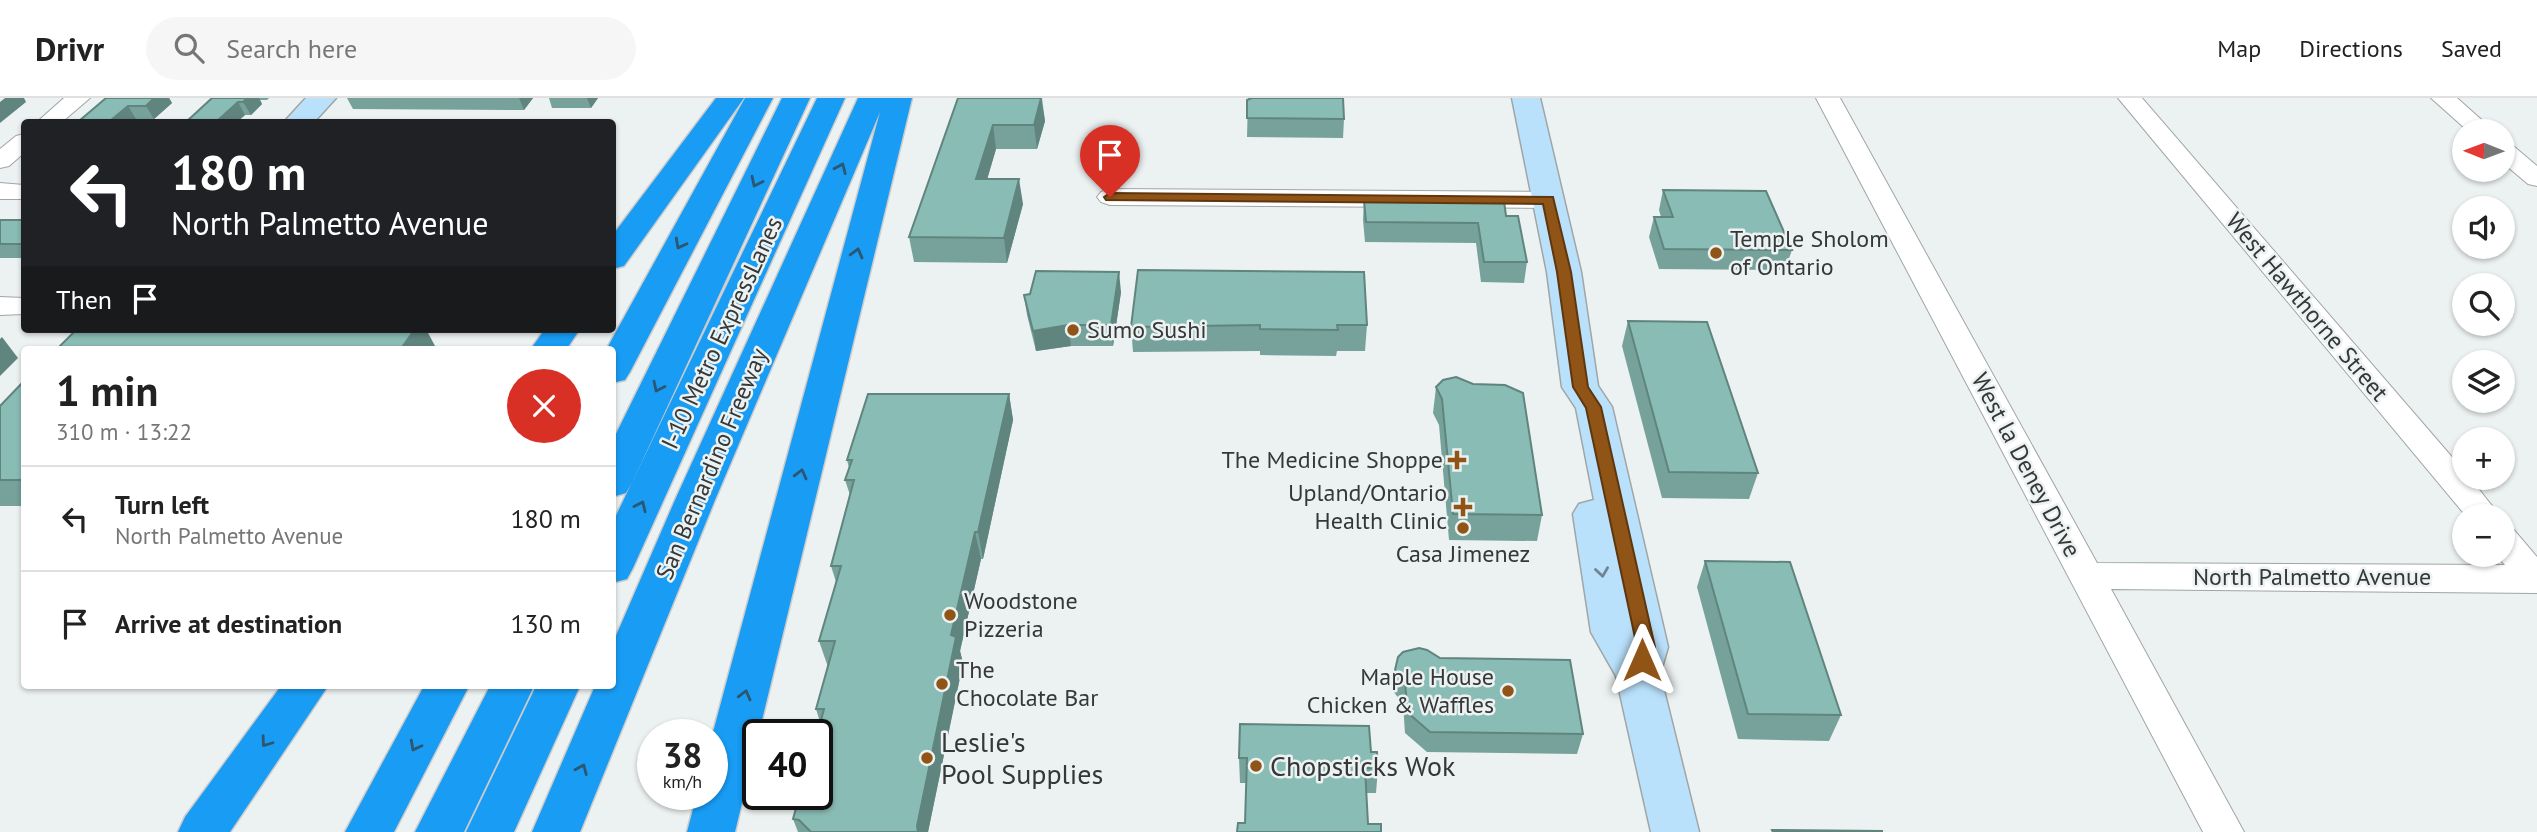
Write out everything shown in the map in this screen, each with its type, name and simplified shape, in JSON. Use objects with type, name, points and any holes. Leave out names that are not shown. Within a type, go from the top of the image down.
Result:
[{"type":"highway","points":[[616,254],[730,98]]},
{"type":"highway","points":[[616,364],[759,98]]},
{"type":"highway","points":[[707,192],[783,98]]},
{"type":"highway","name":"San Bernardino Freeway","points":[[616,689],[695,500],[872,98]]},
{"type":"highway","points":[[711,832],[898,98]]},
{"type":"highway","points":[[695,500],[819,100]]},
{"type":"highway","name":"I-10 Metro ExpressLanes","points":[[616,476],[819,100]]},
{"type":"highway","name":"I-10 Metro ExpressLanes","points":[[616,559],[819,100]]},
{"type":"highway","points":[[202,832],[304,689]]},
{"type":"highway","points":[[369,832],[445,689]]},
{"type":"highway","points":[[439,832],[510,689]]},
{"type":"highway","points":[[490,832],[557,689]]},
{"type":"highway","name":"San Bernardino Freeway","points":[[556,832],[616,689]]},
{"type":"street","points":[[51,119],[78,98]]},
{"type":"street","points":[[301,119],[322,98]]},
{"type":"street","points":[[1526,98],[1564,272],[1580,387],[1570,408],[1595,523],[1602,580],[1613,632],[1638,674],[1675,832]]},
{"type":"street","name":"West la Deney Drive","points":[[1828,98],[2224,832]]},
{"type":"street","name":"West Hawthorne Street","points":[[2130,98],[2474,504]]},
{"type":"street","points":[[2443,98],[2468,119]]},
{"type":"street","points":[[0,161],[21,144]]},
{"type":"street","points":[[2515,160],[2537,179]]},
{"type":"street","points":[[0,191],[21,191]]},
{"type":"street","points":[[1110,197],[1549,200]]},
{"type":"street","points":[[0,306],[21,306]]},
{"type":"street","points":[[2515,554],[2537,579]]},
{"type":"street","name":"North Palmetto Avenue","points":[[2087,576],[2537,579]]},
{"type":"building","points":[[106,98],[154,98],[146,106],[128,106],[112,119],[81,119]]},
{"type":"building","points":[[212,98],[247,98],[238,102],[219,119],[189,119]]},
{"type":"building","points":[[958,98],[1041,98],[1034,125],[993,125],[976,179],[1019,179],[1004,238],[909,237]]},
{"type":"building","points":[[1343,98],[1344,119],[1247,118],[1247,100]]},
{"type":"building","points":[[1663,190],[1766,191],[1792,250],[1664,249],[1654,217],[1673,217]]},
{"type":"building","points":[[1364,200],[1504,201],[1506,216],[1518,216],[1527,262],[1484,262],[1478,223],[1366,222]]},
{"type":"building","points":[[0,220],[21,220],[21,244],[0,244]]},
{"type":"building","points":[[1138,270],[1364,272],[1367,325],[1337,325],[1338,330],[1260,329],[1260,325],[1131,327]]},
{"type":"building","points":[[1036,271],[1119,272],[1111,325],[1068,325],[1033,331],[1024,295],[1030,294]]},
{"type":"building","points":[[1628,321],[1707,322],[1758,473],[1669,472]]},
{"type":"building","points":[[73,333],[412,333],[403,346],[60,346]]},
{"type":"building","points":[[1456,377],[1473,384],[1505,385],[1523,393],[1542,515],[1453,514],[1442,399],[1436,387],[1443,380]]},
{"type":"building","points":[[21,384],[21,480],[0,480],[0,406]]},
{"type":"building","points":[[868,394],[1009,394],[978,532],[975,532],[951,635],[956,637],[917,826],[918,832],[811,832],[799,820],[793,819],[796,810],[833,810],[833,719],[821,719],[824,709],[816,709],[835,641],[819,641],[841,566],[831,566],[854,480],[845,480],[852,460],[847,460]]},
{"type":"building","points":[[1705,561],[1790,562],[1841,715],[1748,714]]},
{"type":"building","points":[[1419,648],[1440,658],[1570,660],[1583,734],[1430,732],[1408,713],[1405,684],[1395,670],[1398,657],[1403,652]]},
{"type":"building","points":[[1240,724],[1369,726],[1371,752],[1377,752],[1378,768],[1365,768],[1368,824],[1381,824],[1381,832],[1237,832],[1238,823],[1245,823],[1247,758],[1239,758]]},
{"type":"building","points":[[1772,830],[1882,831],[1882,832],[1773,832]]},
{"type":"place","name":"Temple Sholom of Ontario","points":[[1716,253]]},
{"type":"place","name":"Sumo Sushi","points":[[1073,330]]},
{"type":"place","name":"The Medicine Shoppe","points":[[1457,460]]},
{"type":"place","name":"Upland/Ontario Health Clinic","points":[[1463,507]]},
{"type":"place","name":"Casa Jimenez","points":[[1463,528]]},
{"type":"place","name":"Woodstone Pizzeria","points":[[950,615]]},
{"type":"place","name":"The Chocolate Bar","points":[[942,684]]},
{"type":"place","name":"Maple House Chicken & Waffles","points":[[1508,691]]},
{"type":"place","name":"Leslie's Pool Supplies","points":[[927,758]]},
{"type":"place","name":"Chopsticks Wok","points":[[1256,766]]},
{"type":"route","points":[[1110,197],[1549,200],[1564,272],[1580,387],[1594,407],[1646,647],[1642,660]]}]
